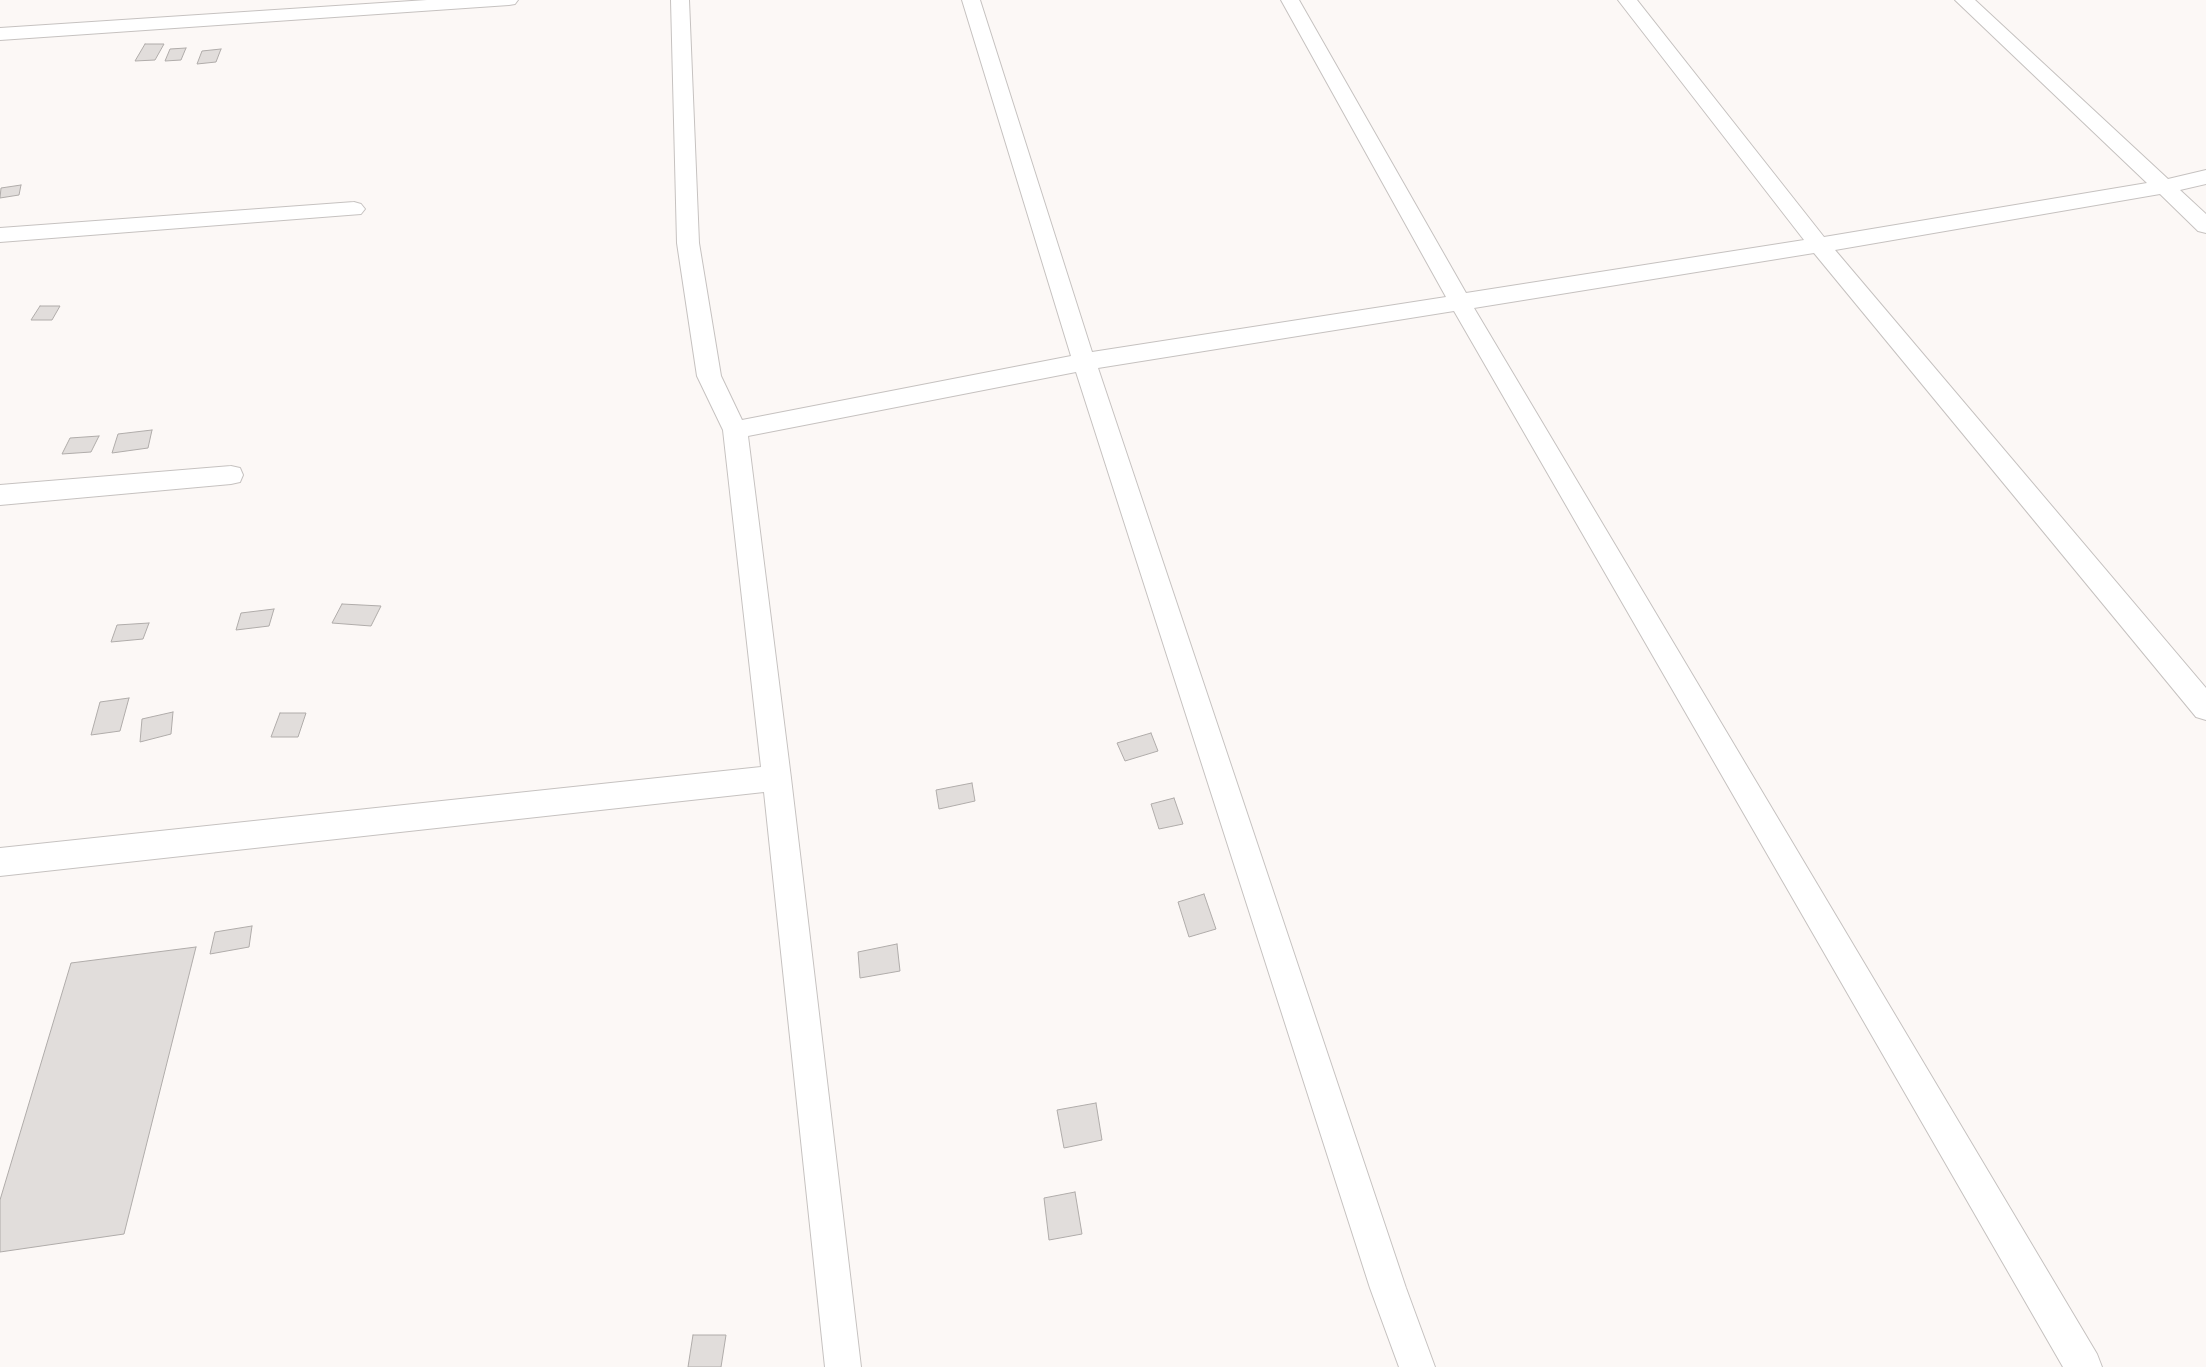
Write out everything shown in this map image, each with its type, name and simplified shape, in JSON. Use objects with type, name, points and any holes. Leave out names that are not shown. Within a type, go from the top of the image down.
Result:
[{"type":"street","points":[[0,34],[509,0]]},
{"type":"street","points":[[680,0],[688,242],[708,376],[735,430],[843,1367]]},
{"type":"street","points":[[971,0],[1084,362],[1388,1288],[1417,1367]]},
{"type":"street","points":[[1290,0],[1460,302],[2084,1367]]},
{"type":"street","points":[[1627,0],[1819,245],[2206,708]]},
{"type":"street","points":[[1964,0],[2206,226]]},
{"type":"street","points":[[735,430],[1084,362],[1819,245],[2163,187],[2206,177]]},
{"type":"street","points":[[0,235],[354,209]]},
{"type":"street","points":[[0,495],[231,475]]},
{"type":"street","points":[[0,862],[776,778]]},
{"type":"building","points":[[145,44],[164,44],[155,60],[135,61]]},
{"type":"building","points":[[186,48],[181,60],[165,61],[170,49]]},
{"type":"building","points":[[221,49],[216,62],[197,64],[202,51]]},
{"type":"building","points":[[21,185],[19,195],[0,198],[1,188]]},
{"type":"building","points":[[40,306],[60,306],[52,320],[31,320]]},
{"type":"building","points":[[152,430],[148,448],[112,453],[118,434]]},
{"type":"building","points":[[99,436],[91,452],[62,454],[70,438]]},
{"type":"building","points":[[342,604],[381,606],[371,626],[332,623]]},
{"type":"building","points":[[274,609],[269,626],[236,630],[241,613]]},
{"type":"building","points":[[149,623],[143,639],[111,642],[117,625]]},
{"type":"building","points":[[129,698],[120,731],[91,735],[100,702]]},
{"type":"building","points":[[173,712],[171,734],[140,742],[142,719]]},
{"type":"building","points":[[280,713],[306,713],[298,737],[271,737]]},
{"type":"building","points":[[1151,733],[1158,751],[1125,761],[1117,743]]},
{"type":"building","points":[[972,783],[975,801],[939,809],[936,790]]},
{"type":"building","points":[[1174,798],[1183,824],[1159,829],[1151,804]]},
{"type":"building","points":[[1204,894],[1216,929],[1189,937],[1178,902]]},
{"type":"building","points":[[252,926],[249,947],[210,954],[215,932]]},
{"type":"building","points":[[897,944],[900,971],[860,978],[858,952]]},
{"type":"building","points":[[196,947],[124,1234],[0,1252],[0,1200],[71,963]]},
{"type":"building","points":[[1096,1103],[1102,1140],[1064,1148],[1057,1110]]},
{"type":"building","points":[[1075,1192],[1082,1234],[1049,1240],[1044,1198]]},
{"type":"building","points":[[693,1335],[726,1335],[721,1367],[688,1367]]}]
